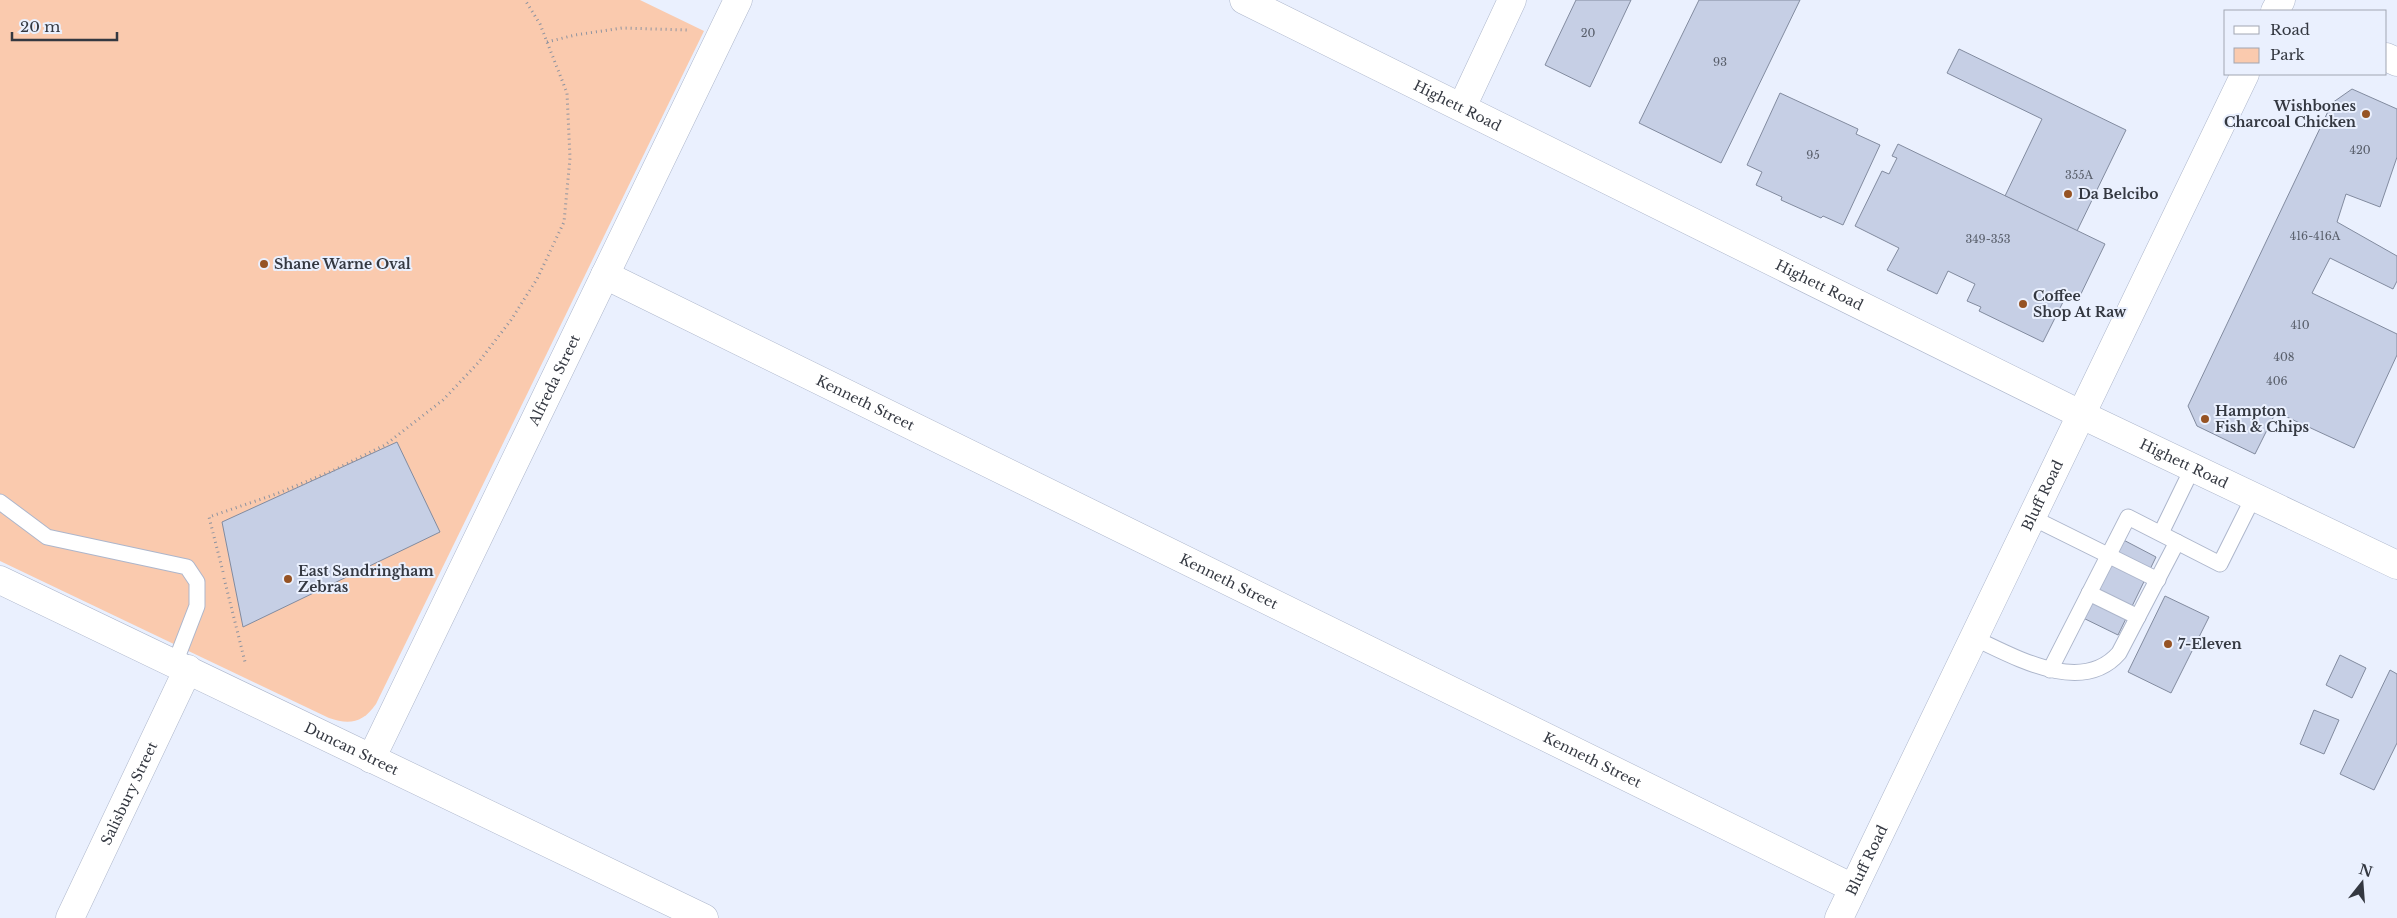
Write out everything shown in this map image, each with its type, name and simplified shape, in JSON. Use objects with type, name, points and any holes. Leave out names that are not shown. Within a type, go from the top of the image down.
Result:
[{"type":"street","name":"Alfreda Street","points":[[371,759],[738,0]]},
{"type":"street","name":"Highett Road","points":[[1244,0],[2082,415],[2397,565]]},
{"type":"street","points":[[1462,107],[1512,0]]},
{"type":"street","name":"Bluff Road","points":[[1839,918],[2245,75]]},
{"type":"street","name":"Kenneth Street","points":[[605,275],[1854,888]]},
{"type":"street","name":"Duncan Street","points":[[0,580],[704,918]]},
{"type":"street","name":"Salisbury Street","points":[[70,918],[182,666]]},
{"type":"lane","points":[[2161,533],[2193,467]]},
{"type":"lane","points":[[2050,670],[2128,517],[2220,564],[2254,496]]},
{"type":"lane","points":[[0,502],[46,537],[187,567],[198,582],[197,606],[182,666]]},
{"type":"lane","points":[[2033,518],[2158,580]]},
{"type":"lane","points":[[1974,638],[2050,670],[2073,672],[2103,667],[2111,662],[2120,652],[2177,542]]},
{"type":"lane","points":[[2089,593],[2138,617]]},
{"type":"path","points":[[255,703],[209,517],[308,481],[385,445],[443,400],[478,363],[510,320],[537,279],[564,222],[570,158],[567,93],[540,24],[525,0]]},
{"type":"path","points":[[547,42],[575,35],[622,28],[687,30]]},
{"type":"green space","name":"Shane Warne Oval","points":[[0,0],[640,0],[704,31],[376,704],[361,719],[349,722],[329,718],[0,561]]},
{"type":"building","points":[[1576,0],[1631,0],[1590,87],[1545,65]]},
{"type":"building","points":[[1699,0],[1800,0],[1721,163],[1639,123]]},
{"type":"building","points":[[1959,49],[2126,130],[2077,231],[2005,196],[2042,119],[1947,73]]},
{"type":"building","points":[[2352,89],[2397,109],[2397,157],[2380,207],[2346,194],[2337,222],[2397,256],[2397,281],[2393,289],[2330,258],[2312,293],[2397,334],[2397,355],[2354,448],[2276,412],[2255,454],[2197,426],[2188,406],[2332,103]]},
{"type":"building","points":[[1780,93],[1858,129],[1856,134],[1880,145],[1843,225],[1823,216],[1821,218],[1781,200],[1782,197],[1756,185],[1762,172],[1747,165]]},
{"type":"building","points":[[1898,144],[2105,244],[2078,300],[2067,294],[2043,342],[1979,311],[1981,307],[1967,301],[1975,284],[1948,271],[1937,294],[1887,270],[1899,248],[1855,226],[1882,171],[1889,174],[1897,158],[1892,156]]},
{"type":"building","name":"East Sandringham Zebras","points":[[397,442],[440,532],[243,627],[222,522]]},
{"type":"building","points":[[2114,535],[2156,557],[2118,635],[2075,614]]},
{"type":"building","name":"7-Eleven","points":[[2165,596],[2209,617],[2171,693],[2128,672]]},
{"type":"building","points":[[2340,655],[2366,668],[2352,698],[2326,685]]},
{"type":"building","points":[[2390,670],[2397,674],[2397,743],[2374,790],[2340,774]]},
{"type":"building","points":[[2314,710],[2339,720],[2324,754],[2300,744]]},
{"type":"place","name":"Wishbones Charcoal Chicken","points":[[2366,114]]},
{"type":"place","name":"Da Belcibo","points":[[2068,194]]},
{"type":"place","name":"Shane Warne Oval","points":[[264,264]]},
{"type":"place","name":"Coffee Shop At Raw","points":[[2023,304]]},
{"type":"place","name":"Hampton Fish & Chips","points":[[2205,419]]},
{"type":"place","name":"East Sandringham Zebras","points":[[288,579]]},
{"type":"place","name":"7-Eleven","points":[[2168,644]]}]
